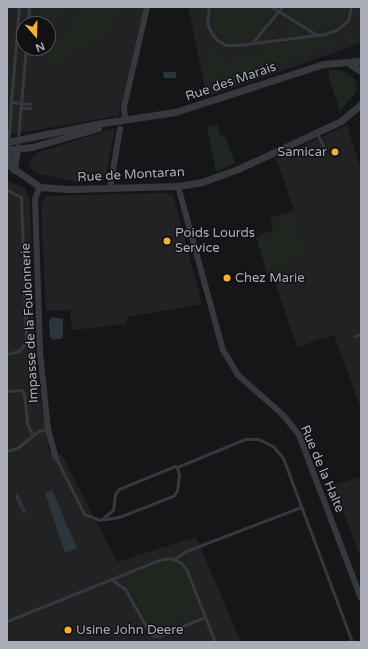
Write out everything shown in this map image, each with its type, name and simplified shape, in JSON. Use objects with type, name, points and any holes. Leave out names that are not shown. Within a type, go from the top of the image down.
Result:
[{"type":"street","points":[[123,121],[124,107],[147,7]]},
{"type":"street","name":"Rue des Marais","points":[[17,140],[193,108],[318,65],[361,61]]},
{"type":"street","points":[[347,62],[361,71]]},
{"type":"street","name":"Rue de Montaran","points":[[11,171],[40,187],[72,190],[178,186],[219,177],[317,133],[341,121],[358,107],[361,98]]},
{"type":"street","name":"Rue des Marais","points":[[17,149],[32,147],[123,121]]},
{"type":"street","points":[[110,188],[120,129]]},
{"type":"street","points":[[7,142],[17,140]]},
{"type":"street","points":[[17,149],[11,171],[7,150],[17,149]]},
{"type":"street","name":"Rue de la Halte","points":[[178,186],[223,350],[238,375],[283,415],[299,435],[361,598]]},
{"type":"street","name":"Impasse de la Foulonnerie","points":[[40,187],[36,199],[40,352],[48,429],[56,458]]},
{"type":"lane","points":[[7,150],[18,7]]},
{"type":"lane","points":[[209,7],[207,23],[217,40],[226,45],[317,35],[338,29],[348,20],[351,7]]},
{"type":"lane","points":[[272,7],[317,35]]},
{"type":"lane","points":[[252,43],[282,7]]},
{"type":"lane","points":[[17,149],[25,56]]},
{"type":"lane","points":[[11,102],[30,104]]},
{"type":"lane","points":[[20,108],[30,108]]},
{"type":"lane","points":[[317,133],[323,146]]},
{"type":"lane","points":[[7,190],[21,197],[26,342],[19,351],[7,354]]},
{"type":"lane","points":[[355,336],[361,334]]},
{"type":"lane","points":[[7,391],[20,390],[24,393],[27,424],[33,436]]},
{"type":"lane","points":[[7,451],[18,448],[33,436],[48,429]]},
{"type":"lane","points":[[102,519],[113,510],[116,494],[119,489],[177,467],[239,440],[263,440],[273,446],[282,458],[352,642]]},
{"type":"lane","points":[[56,458],[84,514],[94,519],[119,517],[173,496],[177,491],[179,475],[177,467]]},
{"type":"lane","points":[[174,560],[186,551],[301,508]]},
{"type":"lane","points":[[7,621],[159,560],[174,560],[186,569],[215,642]]},
{"type":"lane","points":[[111,579],[125,589],[151,635],[159,636],[205,617]]},
{"type":"shaded area","points":[[7,7],[144,7],[118,116],[7,135]]},
{"type":"shaded area","points":[[32,7],[35,7],[34,16],[31,16]]},
{"type":"shaded area","points":[[41,7],[69,7],[56,28],[56,16],[40,16]]},
{"type":"shaded area","points":[[84,7],[128,7],[117,12],[116,24],[105,32],[100,42],[76,47],[60,65],[46,63],[44,61],[48,56],[56,56],[56,45]]},
{"type":"shaded area","points":[[188,7],[361,7],[361,43],[207,97]]},
{"type":"shaded area","points":[[214,7],[264,7],[272,12],[253,35],[246,40],[233,41],[219,35],[214,28],[211,19]]},
{"type":"shaded area","points":[[289,7],[347,7],[347,10],[343,19],[324,29],[315,29],[286,10]]},
{"type":"shaded area","points":[[279,17],[304,32],[261,39],[270,28],[279,35],[286,27],[277,19]]},
{"type":"shaded area","points":[[352,31],[357,33],[355,37],[218,84],[211,79],[203,39],[208,39],[215,55],[228,60],[260,53],[266,46],[336,37]]},
{"type":"shaded area","points":[[27,68],[30,68],[27,94],[25,93]]},
{"type":"shaded area","points":[[329,69],[343,71],[355,79],[357,88],[355,93],[340,111],[329,79]]},
{"type":"shaded area","points":[[163,72],[176,72],[176,78],[164,78]]},
{"type":"shaded area","points":[[217,124],[221,137],[225,136],[235,163],[216,172],[207,127]]},
{"type":"shaded area","points":[[347,125],[361,170],[361,409],[334,335],[297,347],[259,235],[273,230],[270,218],[294,210],[276,158]]},
{"type":"shaded area","points":[[115,128],[106,175],[100,181],[76,182],[36,173],[28,163],[36,153]]},
{"type":"shaded area","points":[[7,181],[25,188],[30,200],[35,363],[49,453],[62,455],[117,562],[196,537],[241,642],[7,642]]},
{"type":"shaded area","points":[[165,193],[173,195],[202,304],[128,317],[125,324],[72,330],[70,310],[46,311],[41,204],[46,196]]},
{"type":"shaded area","points":[[293,214],[304,250],[285,267],[267,274],[256,237],[277,230],[274,219]]},
{"type":"shaded area","points":[[52,317],[63,319],[63,338],[53,340],[50,337],[49,320]]},
{"type":"shaded area","points":[[361,477],[361,559],[333,485]]},
{"type":"shaded area","points":[[52,490],[77,548],[65,553],[45,493]]},
{"type":"shaded area","points":[[18,493],[26,511],[24,515],[16,499],[15,494]]},
{"type":"shaded area","points":[[167,561],[175,563],[182,568],[201,612],[156,630],[151,629],[128,582],[130,575]]},
{"type":"place","name":"Samicar","points":[[335,152]]},
{"type":"place","name":"Poids Lourds Service","points":[[167,241]]},
{"type":"place","name":"Chez Marie","points":[[227,278]]},
{"type":"place","name":"Usine John Deere","points":[[68,630]]}]
